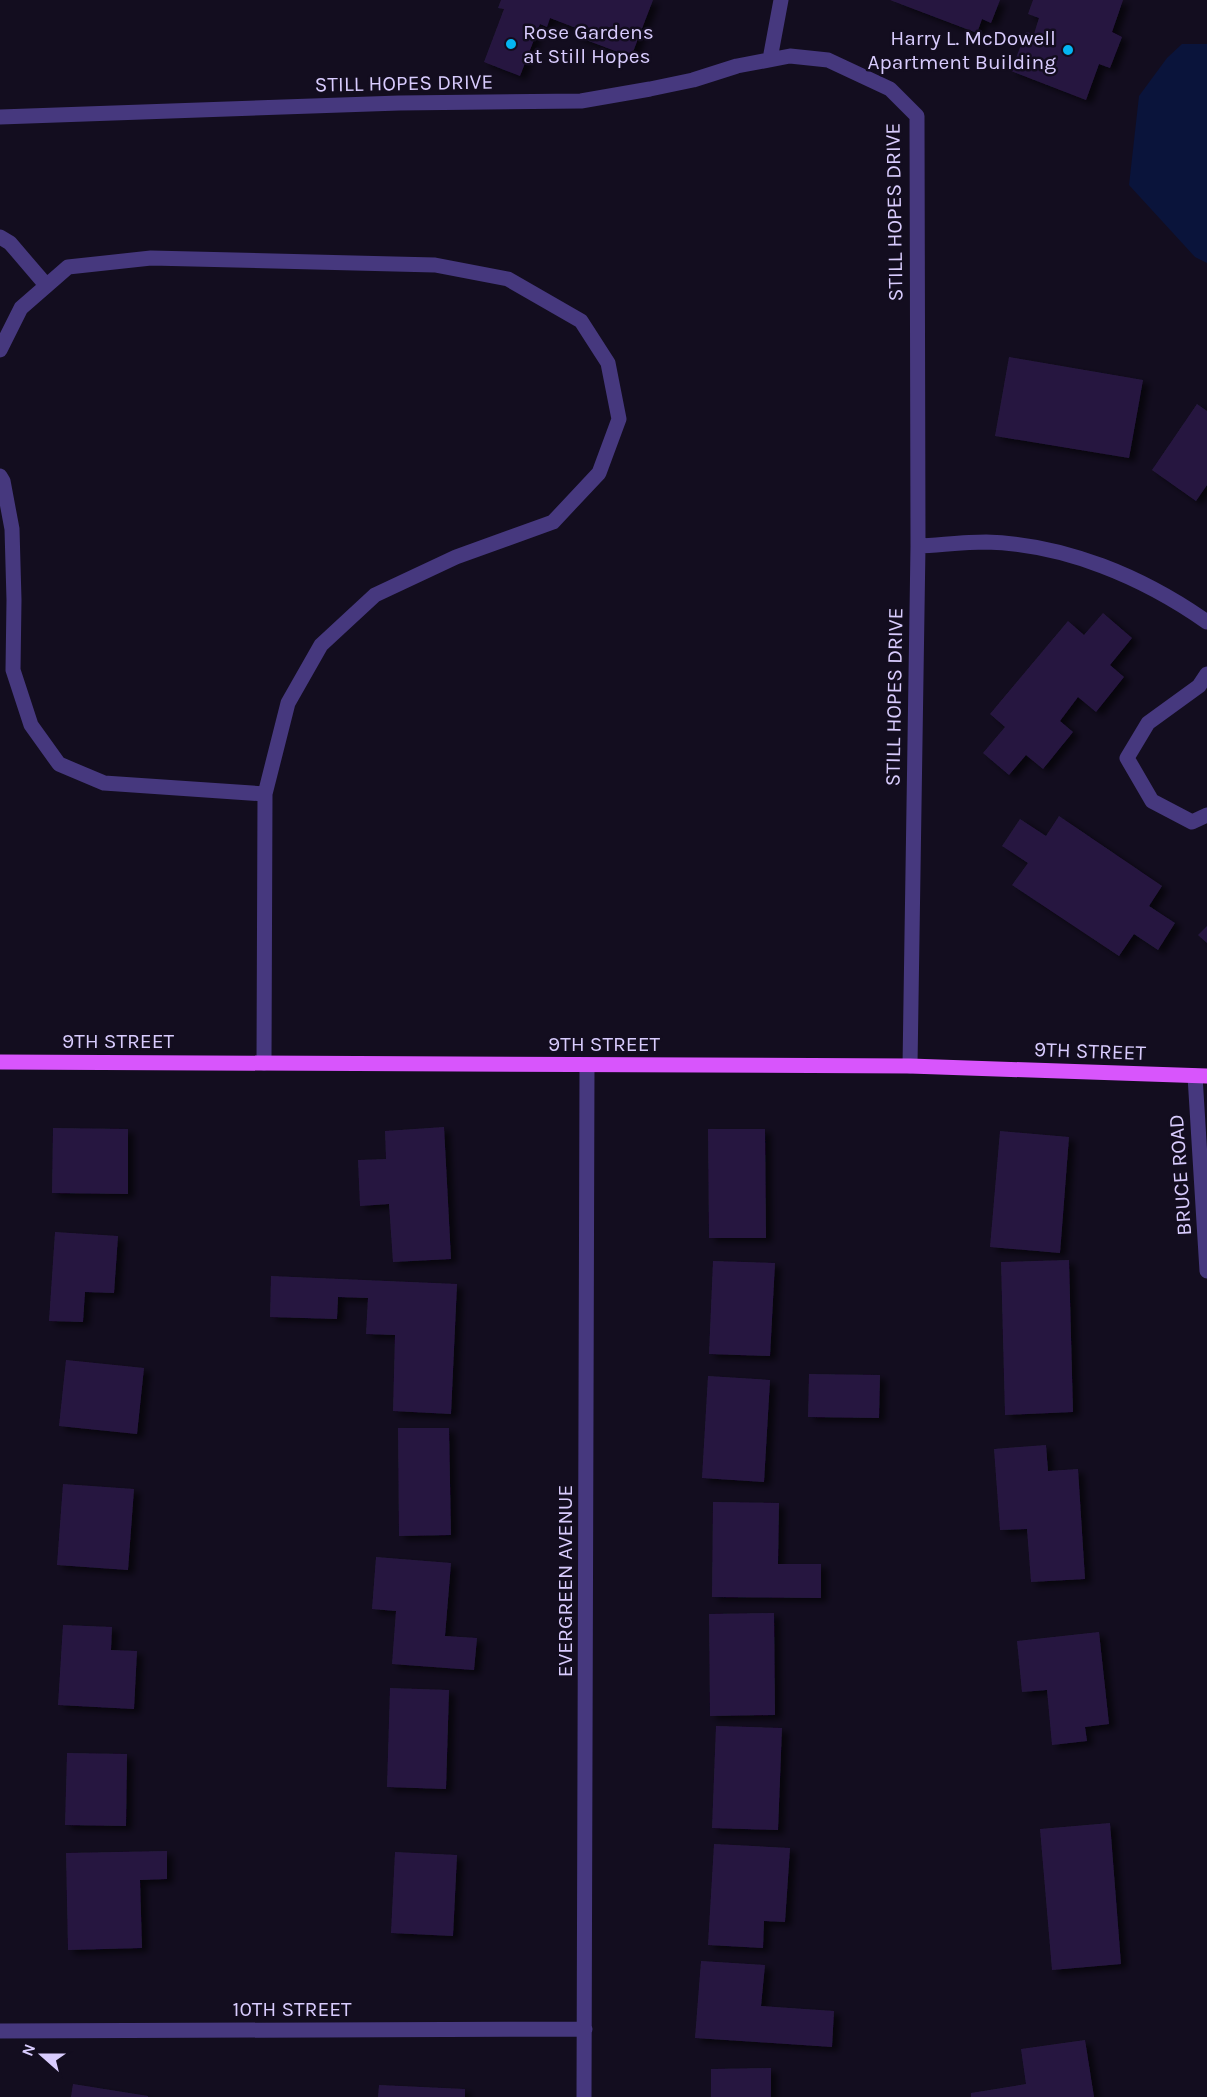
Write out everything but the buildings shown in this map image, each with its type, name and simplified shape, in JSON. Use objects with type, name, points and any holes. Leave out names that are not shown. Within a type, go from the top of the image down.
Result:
[{"type":"main road","name":"9TH STREET","points":[[0,1062],[910,1066],[1201,1076]]},
{"type":"street","points":[[770,59],[781,0]]},
{"type":"street","name":"STILL HOPES DRIVE","points":[[0,117],[399,103],[581,101],[693,80],[737,66],[790,56],[828,60],[890,89],[917,116],[918,546],[910,1066]]},
{"type":"street","points":[[0,237],[10,243],[46,285]]},
{"type":"street","points":[[0,350],[21,308],[68,267],[151,258],[435,265],[508,279],[580,321],[608,363],[619,419],[599,473],[553,522],[456,557],[375,595],[321,645],[288,703],[265,794],[264,1063]]},
{"type":"street","points":[[0,476],[3,481],[12,529],[13,670],[31,725],[59,764],[104,783],[265,794]]},
{"type":"street","points":[[918,546],[986,542],[1073,556],[1117,571],[1179,602],[1207,622]]},
{"type":"street","points":[[1207,674],[1199,686],[1148,723],[1127,758],[1152,801],[1191,822],[1207,815]]},
{"type":"street","name":"EVERGREEN AVENUE","points":[[585,2097],[587,1065]]},
{"type":"street","name":"BRUCE ROAD","points":[[1201,1076],[1207,1271]]},
{"type":"street","name":"10TH STREET","points":[[0,2031],[585,2029]]},
{"type":"water","points":[[1182,44],[1207,44],[1207,263],[1195,257],[1129,185],[1139,96],[1167,58]]},
{"type":"place","name":"Rose Gardens at Still Hopes","points":[[511,44]]},
{"type":"place","name":"Harry L. McDowell Apartment Building","points":[[1068,50]]}]
